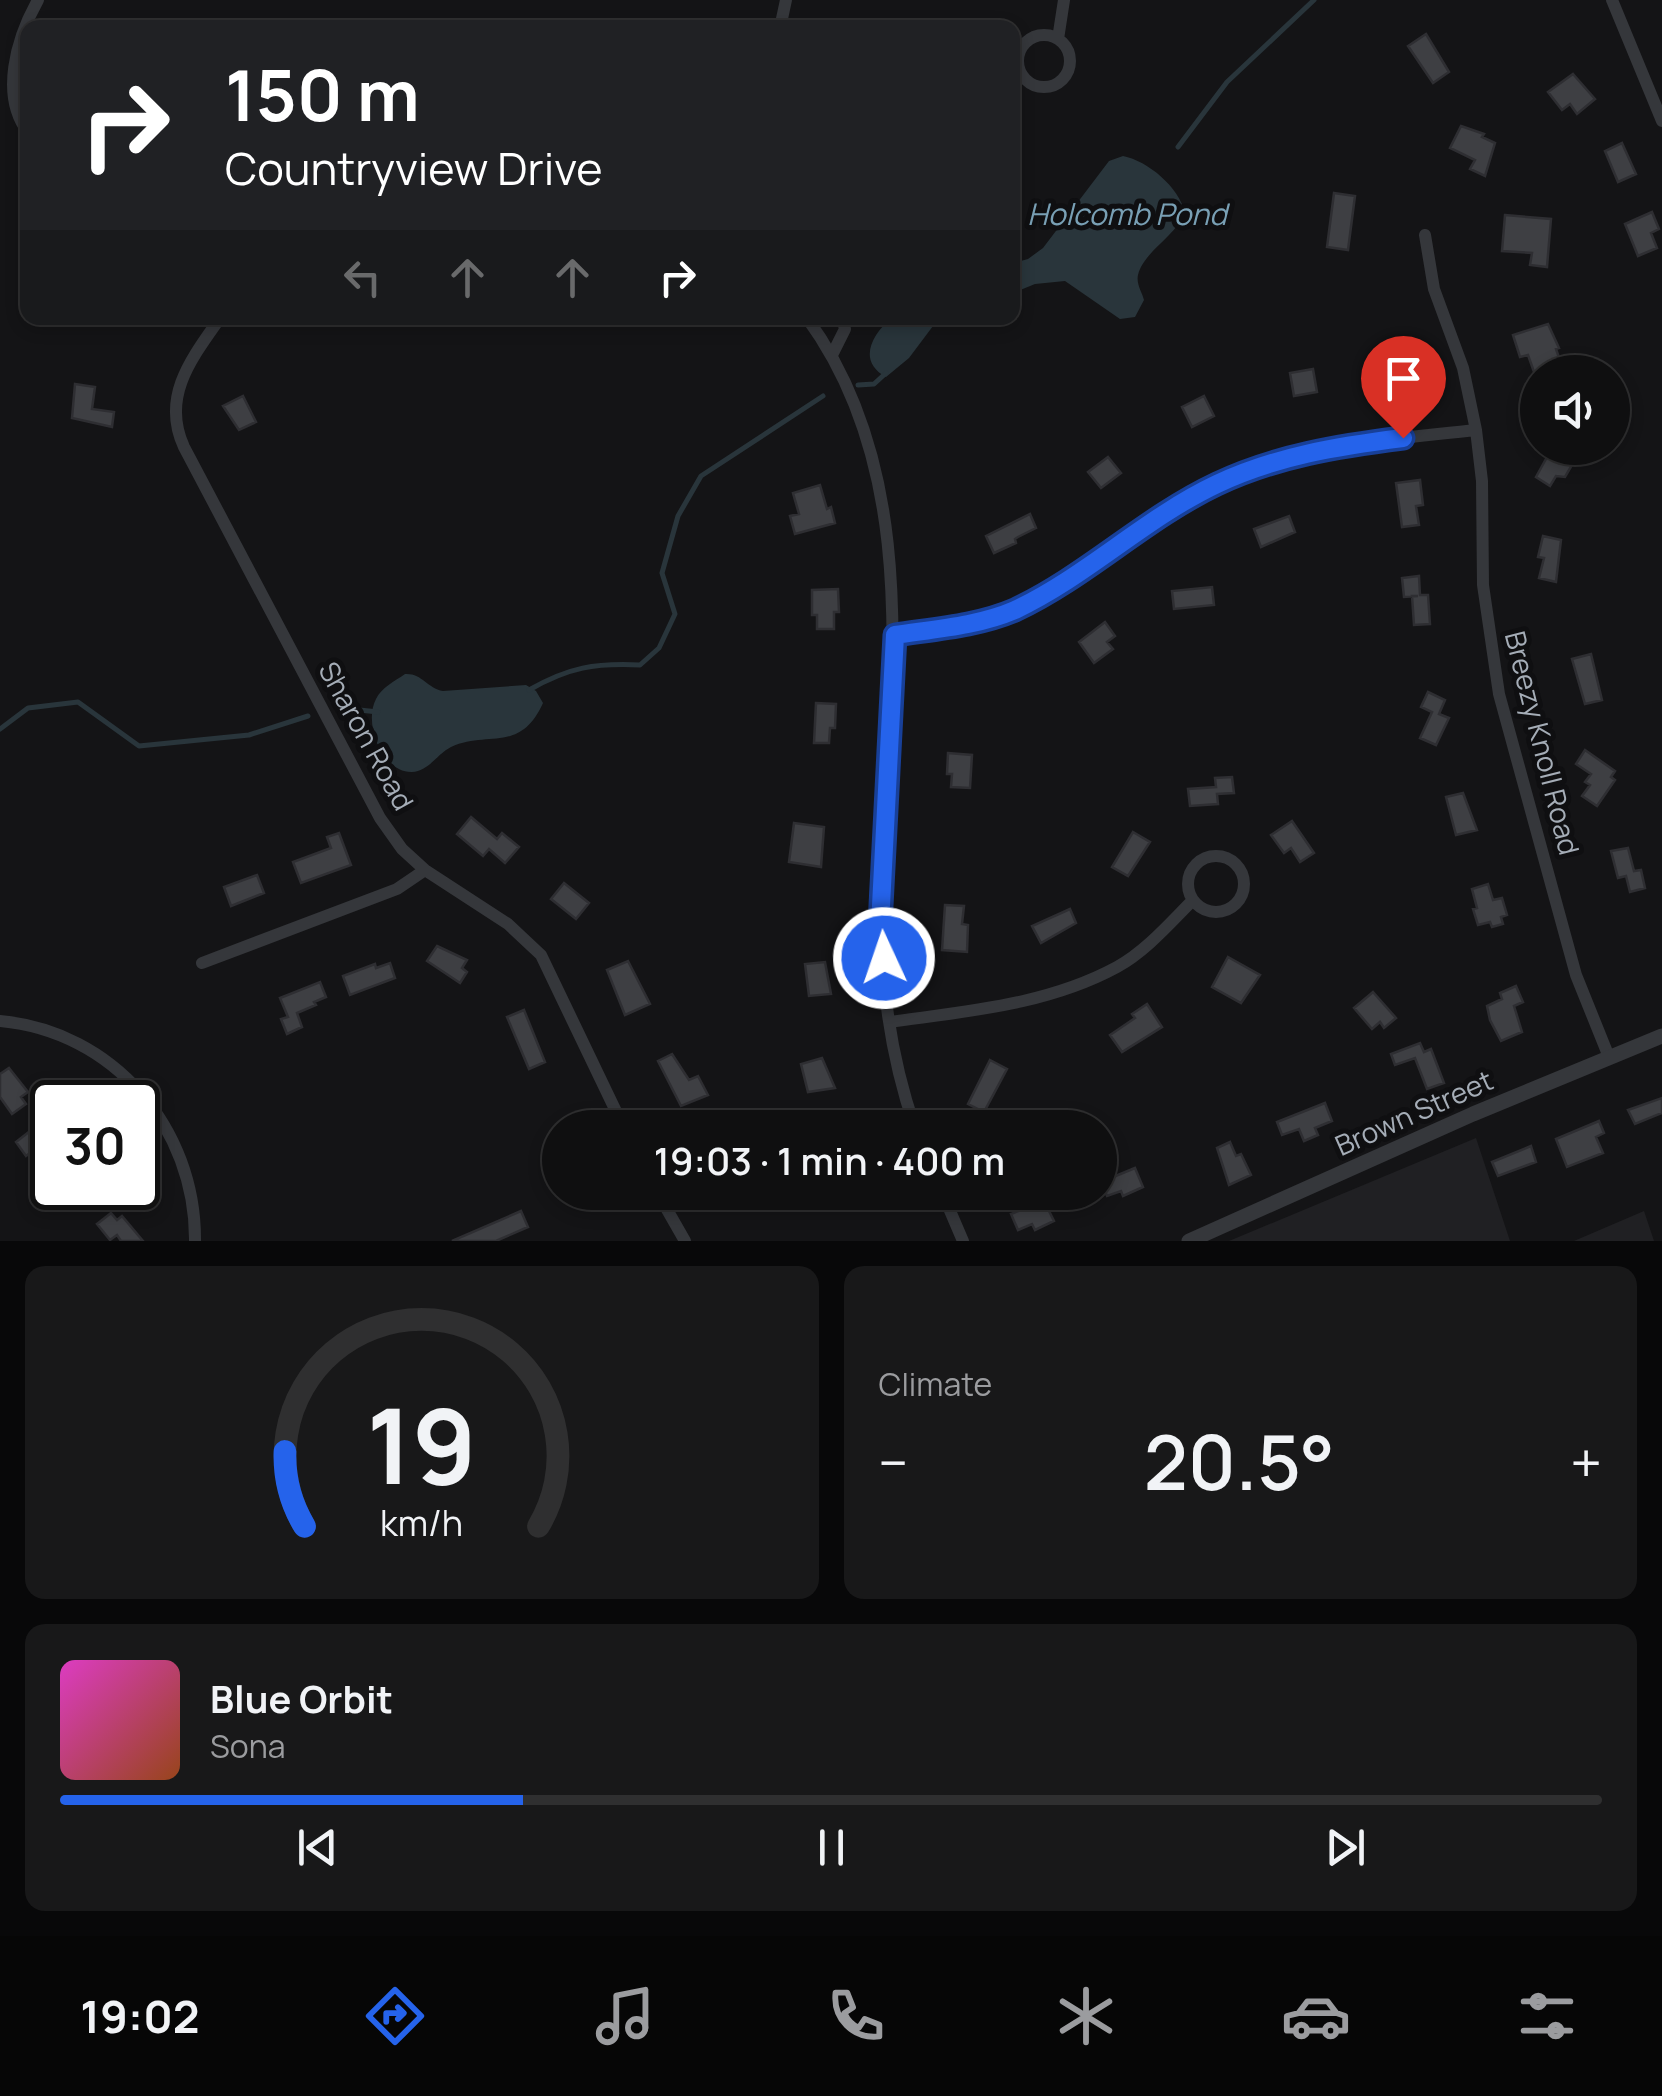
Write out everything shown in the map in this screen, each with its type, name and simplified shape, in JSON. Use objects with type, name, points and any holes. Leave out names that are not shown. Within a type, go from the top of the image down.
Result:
[{"type":"street","points":[[1058,38],[1064,0]]},
{"type":"street","points":[[1612,0],[1662,122]]},
{"type":"street","points":[[4,111],[6,74],[12,45],[20,31]]},
{"type":"street","points":[[1020,50],[1034,36],[1050,35],[1058,38],[1068,52],[1068,70],[1057,83],[1032,84],[1020,71]]},
{"type":"street","name":"Breezy Knoll Road","points":[[1425,235],[1434,289],[1462,368],[1476,430],[1482,481],[1484,586],[1499,694],[1576,975],[1609,1057]]},
{"type":"street","name":"Sharon Road","points":[[215,325],[184,371],[175,397],[179,436],[380,818],[425,870],[508,924],[541,955],[615,1110]]},
{"type":"street","points":[[812,325],[833,353],[859,415],[885,520],[895,635],[880,925],[890,1022],[900,1084],[909,1110]]},
{"type":"street","points":[[833,353],[844,325]]},
{"type":"street","points":[[895,635],[982,622],[1012,611],[1056,589],[1214,485],[1257,466],[1350,445],[1476,430]]},
{"type":"street","points":[[1222,857],[1239,870],[1244,885],[1231,907],[1215,912],[1193,900],[1188,879],[1200,861],[1222,857]]},
{"type":"street","points":[[202,963],[398,889],[425,870]]},
{"type":"street","points":[[890,1022],[1020,1004],[1085,981],[1118,966],[1164,930],[1193,900]]},
{"type":"street","points":[[0,1021],[22,1023],[63,1036],[98,1053],[155,1108],[174,1139],[196,1224],[196,1241]]},
{"type":"street","name":"Brown Street","points":[[1189,1241],[1473,1114],[1662,1036]]},
{"type":"street","points":[[667,1210],[685,1241]]},
{"type":"street","points":[[950,1210],[963,1241]]},
{"type":"shaded area","points":[[1476,1138],[1510,1241],[1229,1241]]},
{"type":"shaded area","points":[[1644,1211],[1654,1241],[1574,1241]]},
{"type":"water","name":"Holcomb Pond","points":[[1123,156],[1142,163],[1176,194],[1185,213],[1141,266],[1138,282],[1144,300],[1135,317],[1120,319],[1065,281],[1035,284],[1020,290],[1020,261],[1043,248],[1109,161]]},
{"type":"water","points":[[884,325],[934,325],[909,358],[886,377],[877,371],[870,356]]},
{"type":"water","points":[[405,674],[443,691],[526,685],[536,691],[543,703],[534,719],[514,735],[465,742],[446,750],[423,769],[401,770],[384,756],[372,721],[378,695]]},
{"type":"building","points":[[1426,34],[1449,72],[1433,83],[1408,46]]},
{"type":"building","points":[[1573,74],[1595,99],[1577,114],[1570,104],[1562,110],[1548,92]]},
{"type":"building","points":[[1461,126],[1484,134],[1482,137],[1495,143],[1485,176],[1470,169],[1475,160],[1450,148]]},
{"type":"building","points":[[1622,143],[1636,174],[1618,182],[1605,151]]},
{"type":"building","points":[[1334,193],[1355,196],[1348,250],[1327,247]]},
{"type":"building","points":[[1652,212],[1659,229],[1651,233],[1657,248],[1638,256],[1625,224]]},
{"type":"building","points":[[1505,215],[1551,219],[1547,267],[1530,265],[1532,253],[1502,251]]},
{"type":"building","points":[[1548,324],[1559,348],[1558,355],[1520,357],[1513,335]]},
{"type":"building","points":[[1408,357],[1411,378],[1375,381],[1372,363]]},
{"type":"building","points":[[1313,369],[1317,392],[1294,396],[1290,373]]},
{"type":"building","points":[[75,384],[95,387],[92,409],[114,412],[112,427],[72,418]]},
{"type":"building","points":[[243,396],[256,422],[239,430],[223,406]]},
{"type":"building","points":[[1204,396],[1214,416],[1192,427],[1182,407]]},
{"type":"building","points":[[1108,457],[1121,473],[1101,488],[1088,472]]},
{"type":"building","points":[[1543,465],[1572,465],[1565,477],[1556,476],[1550,486],[1536,477]]},
{"type":"building","points":[[1420,480],[1423,505],[1416,506],[1419,525],[1402,527],[1396,483]]},
{"type":"building","points":[[820,485],[835,523],[795,534],[790,516],[799,514],[793,493]]},
{"type":"building","points":[[1030,514],[1036,528],[994,553],[986,536]]},
{"type":"building","points":[[1289,516],[1295,532],[1261,547],[1254,529]]},
{"type":"building","points":[[1543,536],[1561,540],[1556,582],[1539,578],[1544,558],[1538,557]]},
{"type":"building","points":[[1419,576],[1420,595],[1428,595],[1430,624],[1414,625],[1412,596],[1404,597],[1402,578]]},
{"type":"building","points":[[1212,587],[1214,605],[1174,609],[1172,591]]},
{"type":"building","points":[[838,589],[839,612],[834,612],[834,629],[817,629],[817,615],[812,615],[812,590]]},
{"type":"building","points":[[1105,622],[1115,636],[1107,642],[1113,649],[1094,663],[1079,642]]},
{"type":"building","points":[[1591,654],[1602,700],[1585,704],[1572,659]]},
{"type":"building","points":[[1428,692],[1445,700],[1439,714],[1449,718],[1436,745],[1420,738],[1432,712],[1421,707]]},
{"type":"building","points":[[816,703],[836,704],[835,728],[830,728],[829,743],[814,743]]},
{"type":"building","points":[[1585,750],[1615,771],[1611,777],[1615,780],[1597,806],[1582,796],[1590,785],[1585,782],[1591,774],[1576,764]]},
{"type":"building","points":[[948,753],[972,755],[970,788],[951,787]]},
{"type":"building","points":[[1232,777],[1234,793],[1217,794],[1218,804],[1190,806],[1188,789],[1216,787],[1215,778]]},
{"type":"building","points":[[1463,793],[1477,830],[1456,835],[1446,797]]},
{"type":"building","points":[[471,817],[497,839],[502,833],[519,847],[505,863],[489,849],[483,856],[457,834]]},
{"type":"building","points":[[1292,821],[1314,853],[1300,862],[1291,848],[1284,853],[1271,835]]},
{"type":"building","points":[[794,823],[824,827],[821,867],[789,862]]},
{"type":"building","points":[[1133,832],[1150,842],[1128,876],[1112,867]]},
{"type":"building","points":[[339,833],[351,865],[301,883],[293,862],[331,848],[327,837]]},
{"type":"building","points":[[1628,848],[1634,871],[1641,870],[1645,888],[1630,892],[1626,876],[1618,878],[1611,851]]},
{"type":"building","points":[[257,875],[264,893],[231,906],[224,887]]},
{"type":"building","points":[[564,883],[589,903],[576,919],[551,899]]},
{"type":"building","points":[[1488,884],[1493,900],[1502,898],[1507,915],[1501,917],[1503,924],[1492,927],[1490,922],[1478,925],[1473,909],[1477,908],[1472,889]]},
{"type":"building","points":[[945,905],[964,906],[962,924],[968,925],[967,952],[942,950]]},
{"type":"building","points":[[1070,909],[1076,923],[1041,943],[1032,926]]},
{"type":"building","points":[[437,946],[467,960],[462,968],[467,972],[460,983],[427,961]]},
{"type":"building","points":[[1228,957],[1260,975],[1241,1003],[1212,987]]},
{"type":"building","points":[[628,961],[650,1004],[625,1015],[607,970]]},
{"type":"building","points":[[825,962],[831,994],[809,996],[805,964]]},
{"type":"building","points":[[390,963],[395,978],[350,995],[343,976],[375,964],[376,968]]},
{"type":"building","points":[[320,982],[326,997],[297,1013],[302,1027],[287,1034],[281,1019],[288,1017],[280,998]]},
{"type":"building","points":[[1516,986],[1523,1002],[1514,1006],[1522,1032],[1501,1041],[1487,1006],[1502,999],[1500,993]]},
{"type":"building","points":[[1373,992],[1396,1018],[1384,1028],[1380,1022],[1372,1029],[1354,1008]]},
{"type":"building","points":[[1147,1004],[1162,1027],[1122,1052],[1110,1035],[1135,1018],[1132,1014]]},
{"type":"building","points":[[524,1010],[545,1062],[529,1069],[507,1017]]},
{"type":"building","points":[[1420,1043],[1424,1052],[1431,1049],[1444,1083],[1427,1089],[1415,1058],[1395,1065],[1391,1054]]},
{"type":"building","points":[[672,1054],[689,1080],[698,1076],[708,1095],[681,1106],[658,1061]]},
{"type":"building","points":[[822,1058],[835,1088],[808,1092],[801,1064]]},
{"type":"building","points":[[990,1060],[1007,1069],[985,1110],[968,1104]]},
{"type":"building","points":[[9,1068],[28,1092],[21,1097],[26,1104],[12,1114],[0,1097],[0,1074]]},
{"type":"building","points":[[1662,1098],[1662,1113],[1635,1124],[1628,1110]]},
{"type":"building","points":[[1325,1103],[1332,1121],[1315,1128],[1318,1135],[1304,1141],[1299,1129],[1282,1135],[1277,1122]]},
{"type":"building","points":[[1599,1121],[1604,1133],[1596,1137],[1603,1153],[1567,1167],[1556,1139]]},
{"type":"building","points":[[30,1131],[30,1153],[26,1156],[16,1142]]},
{"type":"building","points":[[1230,1142],[1251,1175],[1229,1185],[1217,1148]]},
{"type":"building","points":[[1531,1146],[1536,1162],[1498,1176],[1492,1162]]},
{"type":"building","points":[[1135,1168],[1143,1187],[1123,1196],[1121,1191],[1117,1192],[1117,1175]]},
{"type":"building","points":[[1048,1210],[1054,1221],[1035,1230],[1032,1224],[1018,1230],[1011,1214]]},
{"type":"building","points":[[521,1211],[528,1227],[496,1241],[452,1241]]},
{"type":"building","points":[[111,1213],[117,1220],[122,1216],[143,1241],[121,1241],[117,1235],[110,1240],[97,1224]]},
{"type":"waterway","points":[[1178,147],[1227,82],[1314,0]]},
{"type":"waterway","points":[[858,385],[874,384],[886,373]]},
{"type":"waterway","points":[[529,690],[583,668],[640,665],[659,648],[675,614],[662,573],[678,516],[701,476],[823,396]]},
{"type":"waterway","points":[[0,729],[28,708],[78,702],[139,746],[249,735],[308,716]]},
{"type":"waterway","points":[[341,708],[378,712]]},
{"type":"route","points":[[884,958],[880,925],[895,635],[982,622],[1012,611],[1056,589],[1214,485],[1257,466],[1302,453],[1403,438]]}]
